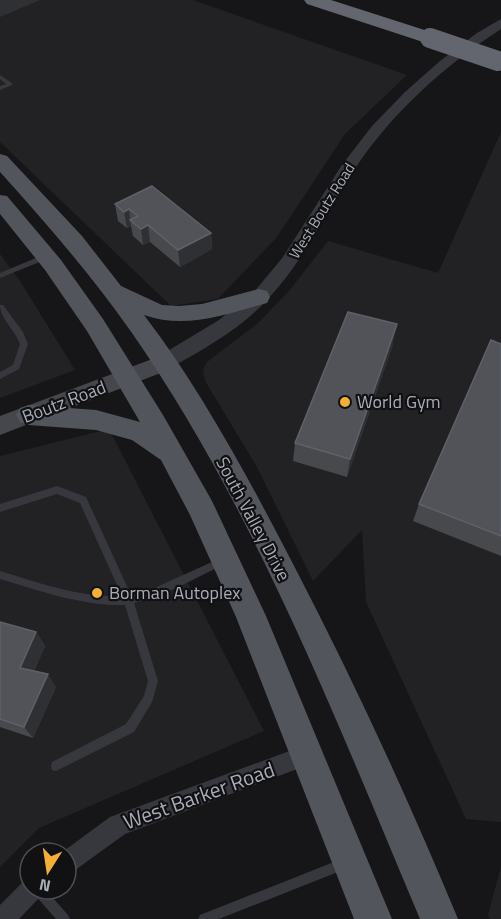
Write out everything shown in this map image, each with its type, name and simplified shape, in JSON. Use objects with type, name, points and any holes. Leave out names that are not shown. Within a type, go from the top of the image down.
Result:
[{"type":"highway","points":[[314,0],[439,28]]},
{"type":"highway","points":[[370,0],[500,55]]},
{"type":"main road","name":"South Valley Drive","points":[[0,160],[63,229],[113,291],[163,363],[216,449],[273,553],[359,735],[439,919]]},
{"type":"main road","points":[[0,201],[74,293],[128,378],[172,455],[226,559],[275,674],[373,919]]},
{"type":"main road","points":[[113,291],[148,309],[170,315],[191,314],[259,297]]},
{"type":"main road","name":"West Boutz Road","points":[[128,378],[163,363]]},
{"type":"main road","name":"Boutz Road","points":[[0,426],[128,378]]},
{"type":"main road","points":[[29,415],[96,420],[140,432],[172,455]]},
{"type":"street","name":"West Boutz Road","points":[[163,363],[238,315],[259,297],[289,263],[363,147],[442,67],[501,23]]},
{"type":"street","name":"West Barker Road","points":[[78,854],[117,825],[306,756]]},
{"type":"street","points":[[3,919],[20,901]]},
{"type":"lane","points":[[0,77],[10,84],[0,88]]},
{"type":"lane","points":[[0,276],[46,257]]},
{"type":"lane","points":[[0,307],[20,334],[24,344],[16,367],[0,376]]},
{"type":"lane","points":[[0,508],[57,490],[83,500],[128,600],[153,681],[148,698],[130,728],[56,766]]},
{"type":"lane","points":[[0,575],[98,601],[128,600],[142,597],[226,559]]},
{"type":"lane","points":[[204,919],[350,862]]},
{"type":"lane","points":[[48,901],[64,919]]},
{"type":"shaded area","points":[[0,0],[193,0],[407,75],[345,134],[277,237],[218,299],[171,306],[0,142]]},
{"type":"shaded area","points":[[501,132],[501,822],[466,819],[366,602],[362,530],[313,581],[257,467],[205,381],[203,370],[207,362],[258,323],[289,291],[328,241],[438,273]]},
{"type":"shaded area","points":[[0,254],[20,281],[75,370],[0,398]]},
{"type":"shaded area","name":"Borman Autoplex","points":[[109,429],[264,731],[39,828],[26,841],[18,841],[18,849],[0,867],[0,456]]},
{"type":"shaded area","points":[[501,866],[501,919],[490,919],[488,915]]},
{"type":"building","points":[[152,186],[211,233],[178,250],[148,225],[141,229],[130,220],[138,216],[129,209],[124,212],[115,204]]},
{"type":"building","name":"World Gym","points":[[348,312],[397,324],[350,459],[295,443]]},
{"type":"building","points":[[491,340],[501,344],[501,536],[419,504]]},
{"type":"building","points":[[0,622],[36,632],[20,668],[48,674],[24,727],[0,719]]},
{"type":"place","name":"World Gym","points":[[345,402]]},
{"type":"place","name":"Borman Autoplex","points":[[97,593]]}]
